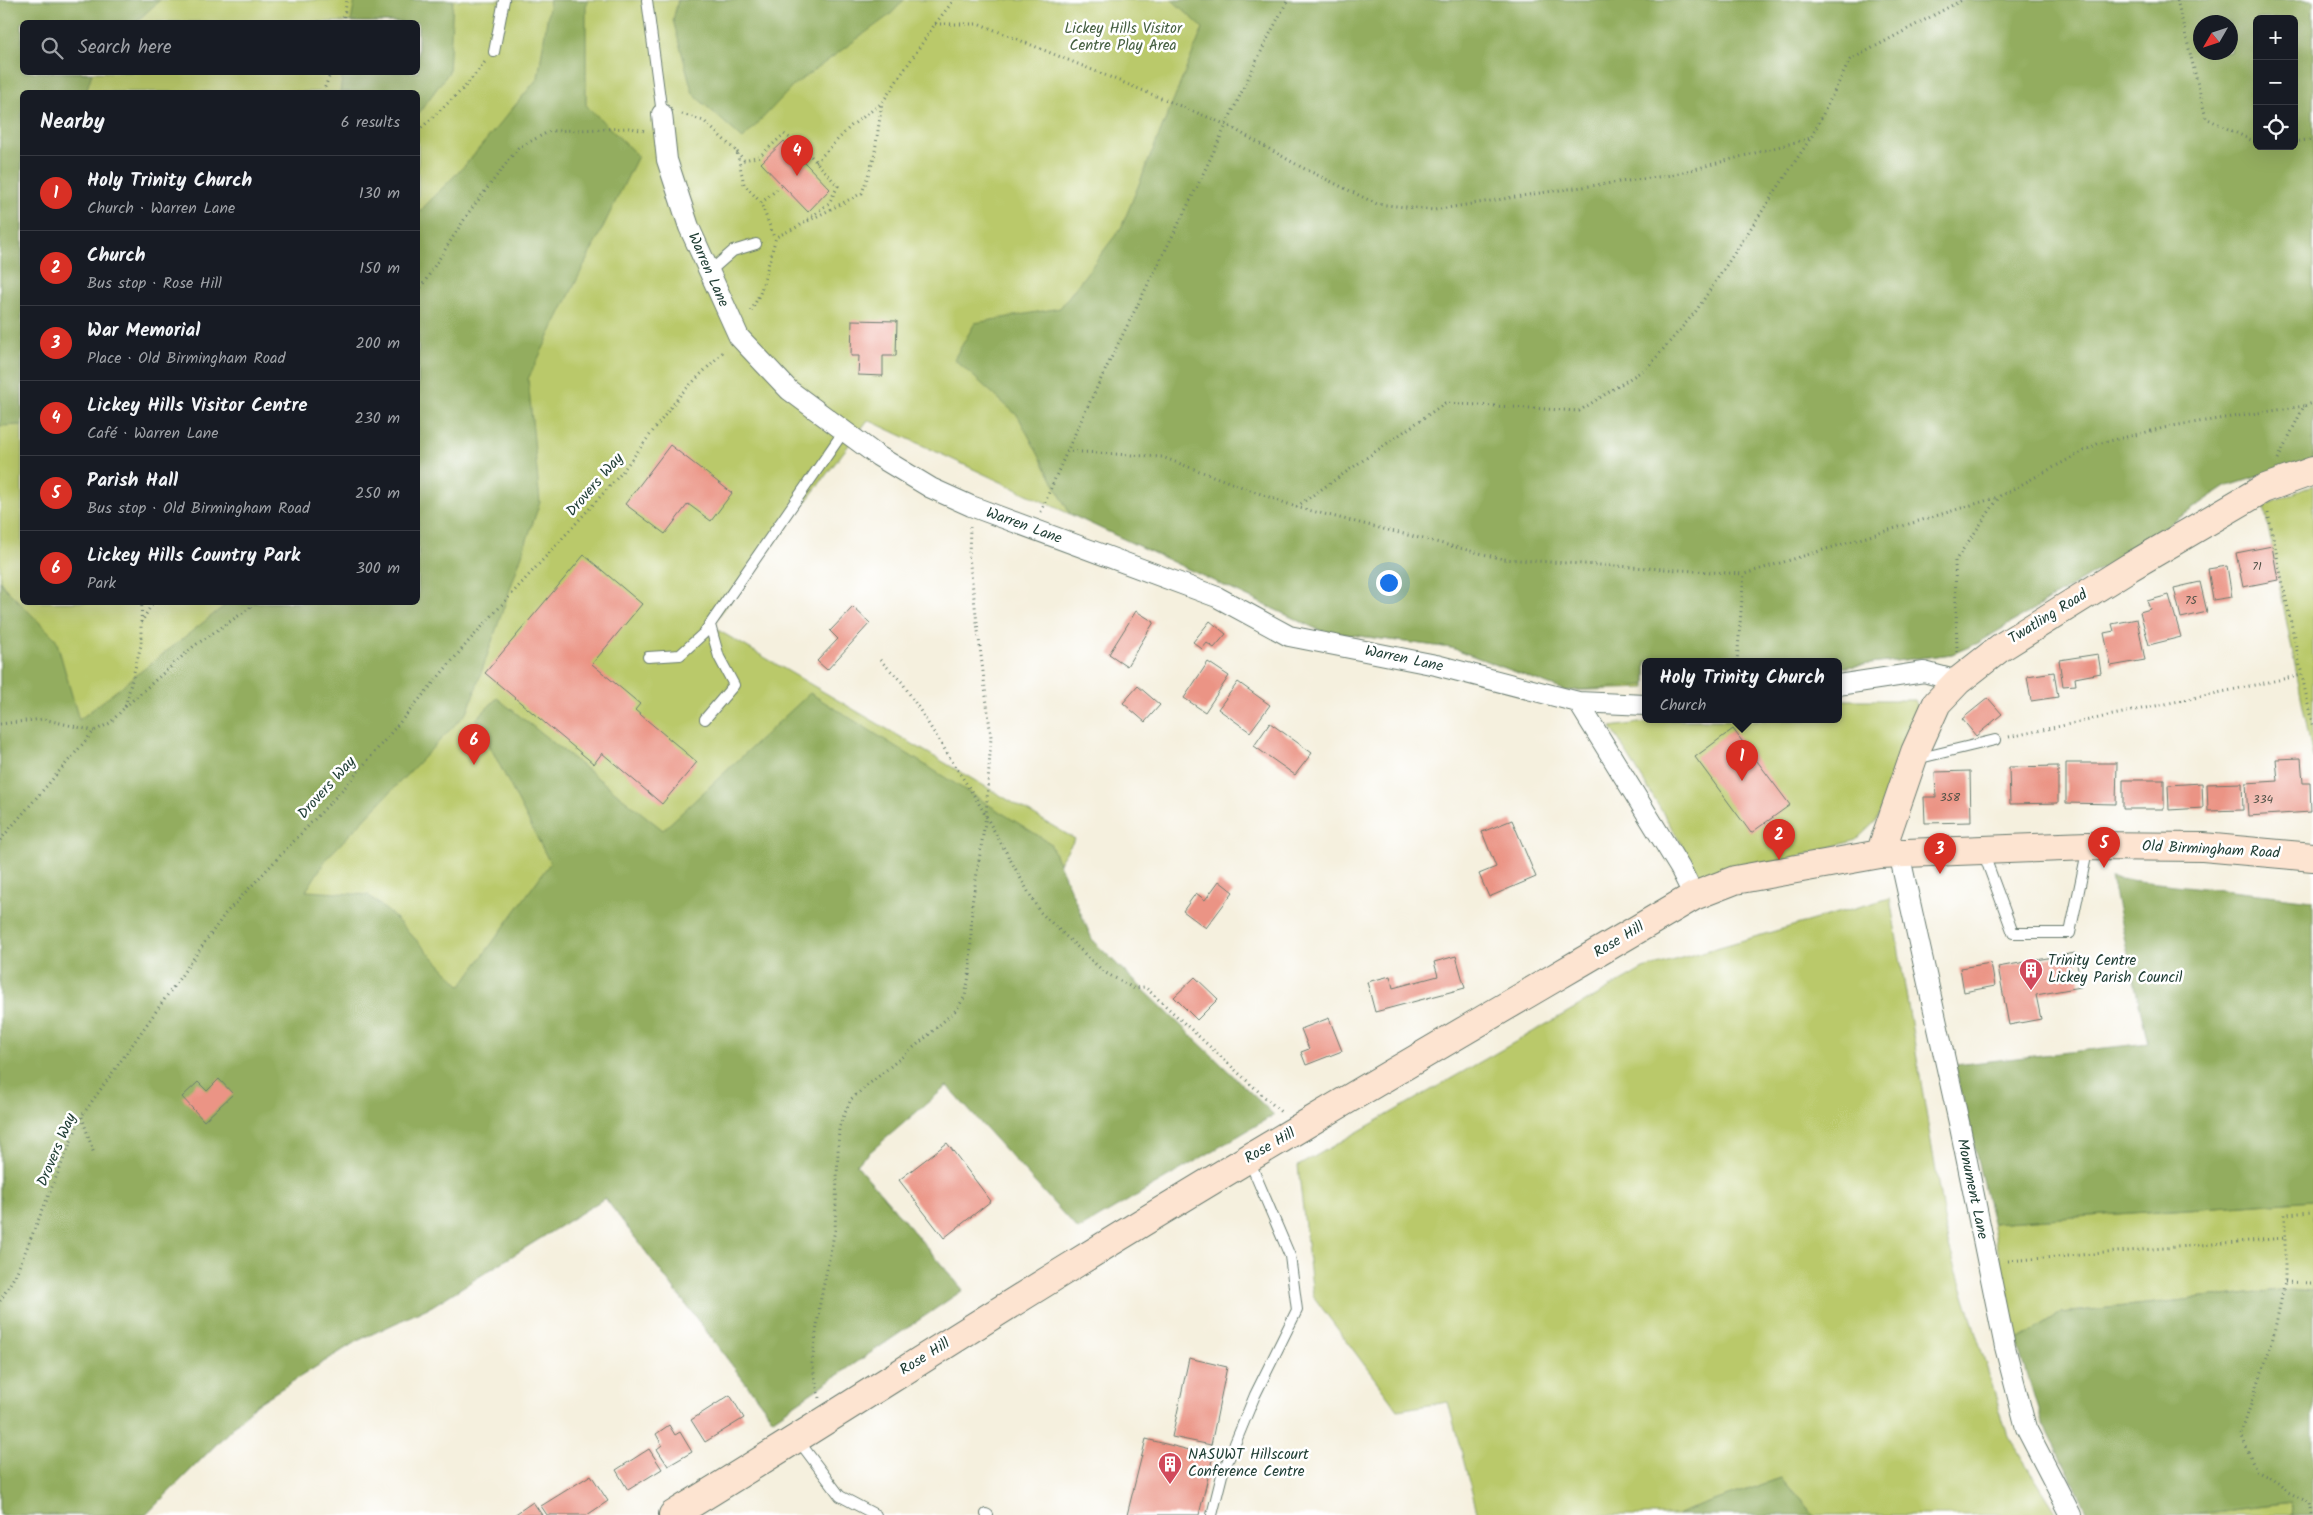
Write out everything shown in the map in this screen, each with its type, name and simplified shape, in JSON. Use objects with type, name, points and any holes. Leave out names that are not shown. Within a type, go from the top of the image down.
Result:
[{"type":"main road","name":"Twatling Road","points":[[1890,854],[1912,760],[1937,703],[1958,680],[2000,648],[2130,566],[2263,489],[2313,471]]},
{"type":"main road","name":"Old Birmingham Road","points":[[1890,854],[1983,852],[2088,846],[2203,847],[2313,857]]},
{"type":"main road","name":"Rose Hill","points":[[673,1515],[797,1440],[1070,1267],[1249,1158],[1694,896],[1734,880],[1890,854]]},
{"type":"street","name":"Warren Lane","points":[[662,114],[667,160],[689,227],[708,273],[739,337],[789,390],[878,456],[924,483],[971,506],[1217,597],[1289,636],[1436,665],[1578,702],[1642,705]]},
{"type":"street","points":[[1842,684],[1924,672],[1958,680]]},
{"type":"street","points":[[1578,702],[1680,868],[1694,896]]},
{"type":"street","name":"Monument Lane","points":[[1890,854],[1988,1263],[2005,1347],[2026,1428],[2071,1515]]},
{"type":"lane","points":[[494,52],[504,0]]},
{"type":"lane","points":[[647,0],[662,114]]},
{"type":"lane","points":[[708,273],[733,251],[756,244]]},
{"type":"lane","points":[[648,657],[680,655],[704,633],[844,431]]},
{"type":"lane","points":[[706,719],[734,685],[718,657],[710,625]]},
{"type":"lane","points":[[1912,760],[1995,740]]},
{"type":"lane","points":[[1983,852],[2013,933],[2070,933],[2088,846]]},
{"type":"lane","points":[[1212,1515],[1222,1475],[1251,1404],[1298,1310],[1290,1256],[1249,1158]]},
{"type":"lane","points":[[797,1440],[840,1496],[876,1515]]},
{"type":"path","points":[[343,20],[347,0]]},
{"type":"path","points":[[816,162],[843,134],[882,103],[935,24],[954,0]]},
{"type":"path","points":[[1034,529],[1066,451],[1227,125],[1268,36],[1288,0]]},
{"type":"path","points":[[1296,507],[1445,404],[1579,411],[1648,367],[1696,311],[1811,138],[1850,60],[1962,0]]},
{"type":"path","points":[[2177,0],[2206,118],[2253,141]]},
{"type":"path","points":[[935,24],[980,24],[1227,125],[1301,167],[1377,204],[1434,210],[1672,175],[1811,138]]},
{"type":"path","points":[[420,130],[464,88],[494,52]]},
{"type":"path","points":[[325,90],[330,75]]},
{"type":"path","points":[[756,244],[799,226],[862,193],[874,158],[882,103]]},
{"type":"path","points":[[662,114],[674,112],[704,121],[744,160],[760,156],[784,134],[802,146],[838,186],[829,203],[799,226]]},
{"type":"path","points":[[420,289],[469,212],[518,148],[550,131],[631,128],[663,134]]},
{"type":"path","points":[[2298,141],[2313,139]]},
{"type":"path","points":[[737,152],[744,184],[761,203],[776,237]]},
{"type":"path","points":[[761,203],[782,185]]},
{"type":"path","name":"Drovers Way","points":[[0,1301],[16,1274],[82,1117],[225,914],[346,786],[468,642],[619,476],[681,394],[739,337],[761,291],[776,237]]},
{"type":"path","points":[[1066,451],[1162,457],[1296,507],[1503,559],[1744,574],[2000,496],[2097,444],[2172,426],[2304,406],[2313,403]]},
{"type":"path","points":[[2304,406],[2263,489],[2313,728]]},
{"type":"path","points":[[1958,680],[1954,561],[2000,496]]},
{"type":"path","points":[[823,1422],[812,1363],[820,1303],[835,1230],[839,1127],[851,1098],[925,1038],[957,1009],[964,996],[970,971],[972,904],[986,816],[991,737],[969,557],[971,506]]},
{"type":"path","points":[[1737,658],[1744,574]]},
{"type":"path","points":[[124,707],[141,646],[142,605]]},
{"type":"path","points":[[141,623],[151,605]]},
{"type":"path","points":[[0,840],[94,731],[110,723],[124,707],[194,646],[250,608],[251,605]]},
{"type":"path","points":[[880,660],[902,682],[986,816],[1039,911],[1104,972],[1133,988],[1145,987],[1281,1111],[1294,1132]]},
{"type":"path","points":[[1995,740],[2302,675]]},
{"type":"path","points":[[0,724],[43,719],[94,731]]},
{"type":"path","points":[[82,1117],[94,1154]]},
{"type":"path","points":[[2312,1515],[2310,1503],[2288,1492],[2272,1478],[2256,1470],[2242,1434],[2272,1342],[2285,1282],[2285,1214],[2313,1212]]},
{"type":"path","points":[[1988,1263],[2285,1238]]},
{"type":"path","points":[[2285,1282],[2313,1282]]},
{"type":"green space","name":"Lickey Hills Visitor Centre Play Area","points":[[0,0],[2313,0],[2313,459],[2225,487],[2128,552],[1978,643],[1952,654],[1842,668],[1842,658],[1642,658],[1642,688],[1566,691],[1452,648],[1321,631],[868,420],[711,626],[1075,839],[856,1164],[963,1290],[773,1419],[605,1198],[432,1306],[357,1341],[255,1405],[146,1515],[0,1515]]},
{"type":"green space","points":[[0,0],[160,0],[138,20],[20,20],[20,75],[91,75],[87,90],[20,90],[20,425],[0,426]]},
{"type":"green space","points":[[355,0],[453,0],[449,72],[420,111],[420,90],[340,90],[343,75],[420,75],[420,20],[351,20]]},
{"type":"green space","points":[[550,0],[588,0],[586,4],[586,105],[638,156],[528,379],[540,502],[468,711],[327,858],[306,891],[368,895],[392,915],[461,986],[550,863],[476,719],[497,698],[663,830],[810,693],[1050,843],[1093,941],[1274,1115],[1078,1230],[947,1086],[856,1164],[963,1290],[773,1419],[605,1198],[432,1306],[357,1341],[255,1405],[146,1515],[0,1515],[0,581],[20,605],[56,639],[79,720],[225,605],[420,605],[420,211],[466,164],[538,78]]},
{"type":"green space","points":[[678,0],[904,0],[891,14],[794,85],[743,139],[693,94],[673,20]]},
{"type":"green space","points":[[1172,0],[2313,0],[2313,459],[2225,487],[2128,552],[1978,643],[1952,654],[1842,668],[1842,658],[1642,658],[1642,685],[1566,691],[1452,648],[1321,631],[1070,514],[1018,416],[954,359],[975,323],[1060,308],[1121,228],[1203,28]]},
{"type":"green space","points":[[2313,485],[2313,758],[2264,506]]},
{"type":"green space","points":[[1842,700],[1915,700],[1920,712],[1877,820],[1856,840],[1705,883],[1611,727],[1642,723],[1842,723]]},
{"type":"green space","points":[[2111,878],[2313,900],[2313,1200],[1992,1223],[1955,1065],[2148,1043]]},
{"type":"green space","points":[[1890,898],[1948,1243],[2008,1436],[2058,1515],[1814,1515],[1781,1478],[1678,1515],[1478,1515],[1448,1402],[1398,1410],[1313,1296],[1298,1166],[1643,969]]},
{"type":"green space","points":[[2313,1200],[2313,1291],[2289,1289],[2061,1313],[2017,1341],[1992,1223]]},
{"type":"green space","points":[[2289,1289],[2313,1291],[2313,1515],[2293,1515],[2291,1503],[2189,1515],[2089,1515],[2042,1422],[2017,1341],[2061,1313]]},
{"type":"green space","points":[[1781,1478],[1814,1515],[1678,1515],[1691,1509]]},
{"type":"green space","points":[[2292,1503],[2293,1515],[2189,1515]]},
{"type":"building","points":[[784,141],[830,189],[808,212],[761,163]]},
{"type":"building","points":[[852,320],[897,321],[896,356],[883,356],[883,376],[858,375],[859,356],[851,356]]},
{"type":"building","points":[[670,445],[732,493],[711,521],[688,504],[665,534],[625,504]]},
{"type":"building","points":[[2272,546],[2278,580],[2243,587],[2236,553]]},
{"type":"building","points":[[584,555],[642,604],[592,664],[640,704],[635,710],[697,762],[662,804],[602,753],[594,764],[485,673]]},
{"type":"building","points":[[2227,566],[2232,597],[2213,600],[2208,569]]},
{"type":"building","points":[[2200,582],[2207,612],[2181,618],[2174,588]]},
{"type":"building","points":[[2169,595],[2181,637],[2149,645],[2140,612],[2150,609],[2147,601]]},
{"type":"building","points":[[853,607],[870,623],[827,670],[817,661],[838,639],[830,631]]},
{"type":"building","points":[[1136,611],[1154,622],[1127,666],[1109,654]]},
{"type":"building","points":[[2137,619],[2145,660],[2111,666],[2104,633],[2114,631],[2112,624]]},
{"type":"building","points":[[1210,621],[1226,634],[1214,648],[1207,643],[1202,649],[1193,642]]},
{"type":"building","points":[[2098,654],[2101,673],[2075,678],[2076,685],[2063,686],[2059,660]]},
{"type":"building","points":[[1208,662],[1229,676],[1205,712],[1184,698]]},
{"type":"building","points":[[2054,672],[2058,697],[2031,701],[2027,676]]},
{"type":"building","points":[[1238,682],[1270,705],[1250,732],[1218,709]]},
{"type":"building","points":[[1138,686],[1160,705],[1145,722],[1123,703]]},
{"type":"building","points":[[1988,698],[2002,714],[1976,736],[1962,719]]},
{"type":"building","points":[[1270,723],[1312,753],[1295,775],[1254,746]]},
{"type":"building","points":[[1733,729],[1790,805],[1751,833],[1695,757]]},
{"type":"building","points":[[2301,758],[2303,783],[2310,783],[2311,812],[2248,816],[2246,783],[2278,781],[2276,759]]},
{"type":"building","points":[[2066,763],[2117,763],[2116,804],[2066,803]]},
{"type":"building","points":[[2058,766],[2058,803],[2010,804],[2009,767]]},
{"type":"building","points":[[1970,771],[1971,822],[1925,823],[1924,797],[1936,797],[1935,772]]},
{"type":"building","points":[[2123,780],[2164,780],[2164,809],[2123,809]]},
{"type":"building","points":[[2202,783],[2203,808],[2169,810],[2168,785]]},
{"type":"building","points":[[2242,783],[2243,810],[2208,811],[2207,784]]},
{"type":"building","points":[[1512,820],[1536,877],[1489,897],[1479,874],[1496,867],[1482,832]]},
{"type":"building","points":[[1219,881],[1233,892],[1206,928],[1183,911],[1196,893],[1205,900]]},
{"type":"building","name":"Trinity Centre Lickey Parish Council","points":[[2075,953],[2081,987],[2036,995],[2041,1019],[2009,1025],[1998,967]]},
{"type":"building","points":[[1456,956],[1465,988],[1375,1012],[1367,982],[1390,976],[1393,988],[1438,976],[1434,962]]},
{"type":"building","points":[[1991,963],[1995,986],[1964,992],[1960,968]]},
{"type":"building","points":[[1195,977],[1218,999],[1197,1020],[1174,997]]},
{"type":"building","points":[[1329,1018],[1342,1051],[1306,1065],[1301,1052],[1309,1049],[1301,1029]]},
{"type":"building","points":[[219,1079],[233,1094],[204,1121],[182,1097],[198,1082],[207,1091]]},
{"type":"building","points":[[947,1143],[991,1201],[944,1238],[899,1180]]},
{"type":"building","name":"NASUWT Hillscourt Conference Centre","points":[[1189,1358],[1227,1367],[1211,1445],[1172,1437]]},
{"type":"building","points":[[730,1395],[744,1418],[705,1442],[691,1420]]},
{"type":"building","points":[[669,1425],[675,1435],[680,1432],[692,1452],[668,1466],[657,1449],[662,1445],[656,1434]]},
{"type":"building","name":"NASUWT Hillscourt Conference Centre","points":[[1146,1439],[1213,1456],[1199,1515],[1127,1515]]},
{"type":"building","points":[[649,1449],[662,1469],[628,1490],[616,1470]]},
{"type":"building","points":[[591,1475],[608,1501],[587,1515],[547,1515],[541,1506]]},
{"type":"building","points":[[533,1502],[542,1515],[514,1515]]},
{"type":"place","name":"Lickey Hills Visitor Centre","points":[[797,176]]},
{"type":"place","name":"Lickey Hills Country Park","points":[[474,765]]},
{"type":"place","name":"Holy Trinity Church","points":[[1742,781]]},
{"type":"place","name":"Church","points":[[1779,860]]},
{"type":"place","name":"Parish Hall","points":[[2104,868]]},
{"type":"place","name":"War Memorial","points":[[1940,874]]},
{"type":"place","name":"Trinity Centre Lickey Parish Council","points":[[2031,991]]},
{"type":"place","name":"NASUWT Hillscourt Conference Centre","points":[[1170,1485]]}]
